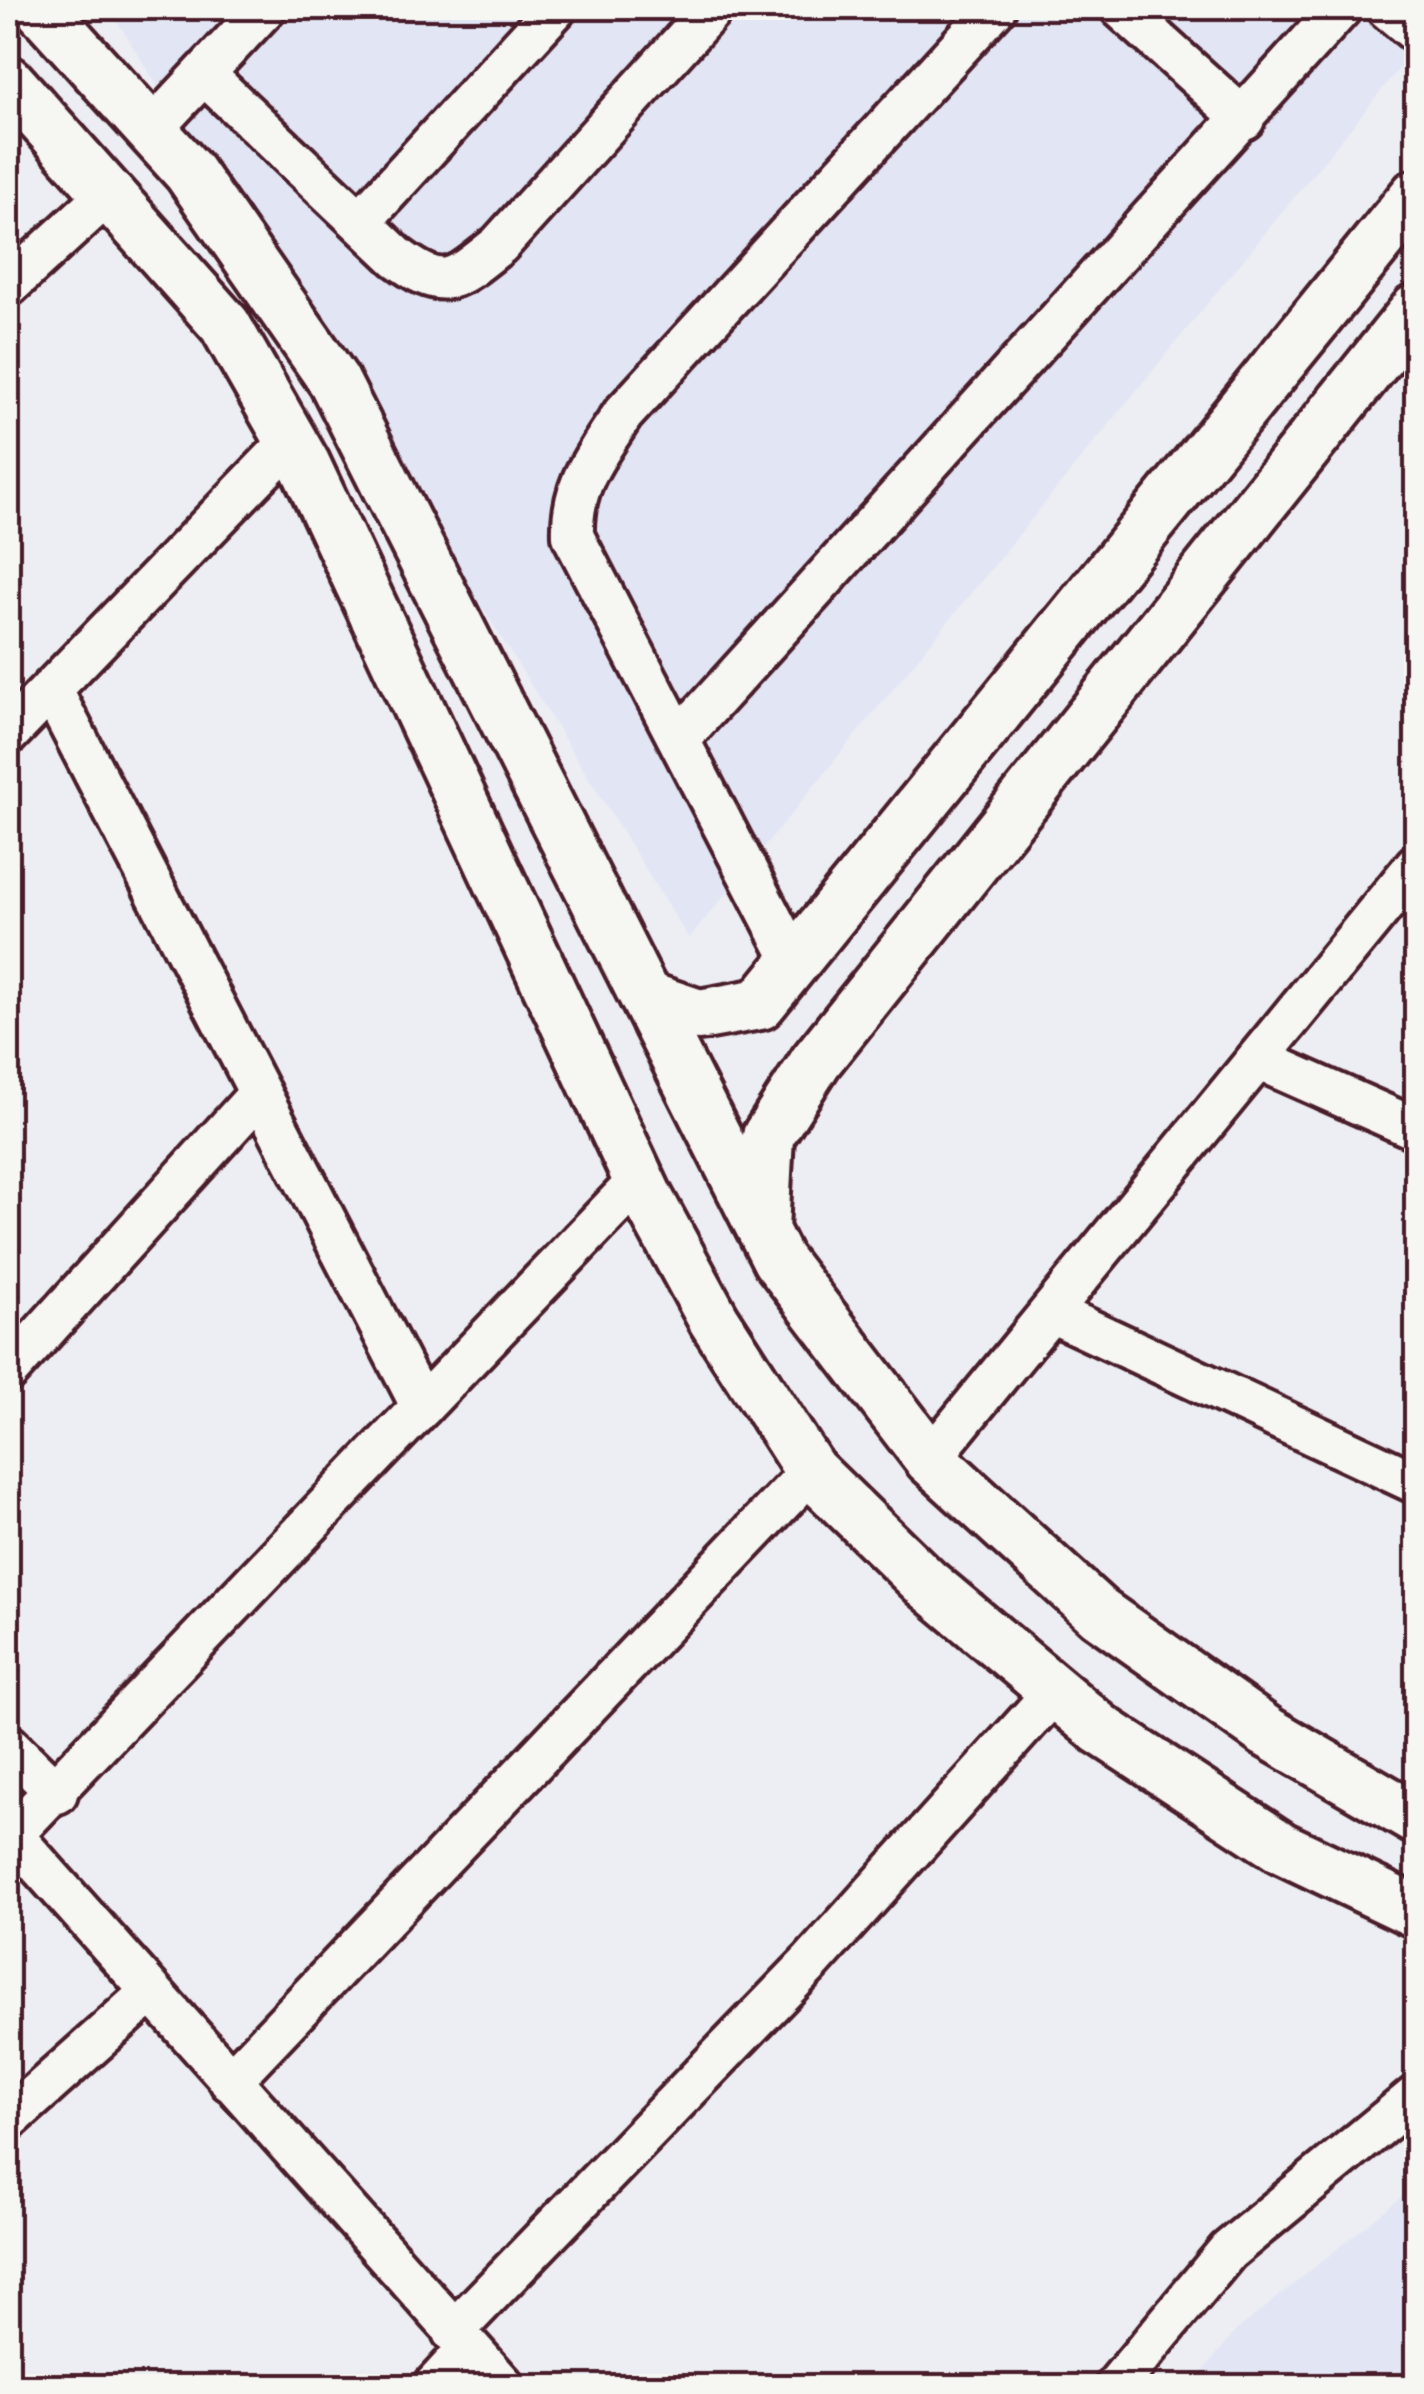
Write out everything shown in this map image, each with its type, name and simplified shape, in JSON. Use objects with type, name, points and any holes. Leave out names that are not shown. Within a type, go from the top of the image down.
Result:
[{"type":"main road","points":[[40,8],[190,172],[334,381],[778,1260],[930,1459],[1098,1613],[1267,1732],[1416,1819]]},
{"type":"main road","points":[[8,81],[224,325],[291,441],[639,1180],[714,1320],[811,1471],[926,1583],[1100,1729],[1282,1848],[1416,1912]]},
{"type":"main road","points":[[645,996],[700,1015],[760,1004],[1416,195]]},
{"type":"main road","points":[[763,1229],[768,1136],[816,1061],[1416,310]]},
{"type":"street","points":[[151,130],[266,8]]},
{"type":"street","points":[[360,222],[556,8]]},
{"type":"street","points":[[204,74],[360,222],[424,278],[441,282],[464,272],[500,245],[714,8]]},
{"type":"street","points":[[794,962],[573,536],[572,506],[584,474],[623,414],[994,8]]},
{"type":"street","points":[[1120,8],[1244,119]]},
{"type":"street","points":[[679,739],[1341,8]]},
{"type":"street","points":[[1387,8],[1416,32]]},
{"type":"street","points":[[8,286],[108,194]]},
{"type":"street","points":[[8,734],[291,441]]},
{"type":"street","points":[[52,689],[422,1407]]},
{"type":"street","points":[[930,1459],[1416,865]]},
{"type":"street","points":[[1258,1059],[1416,1129]]},
{"type":"street","points":[[8,1372],[260,1093]]},
{"type":"street","points":[[504,2386],[10,1837],[639,1180]]},
{"type":"street","points":[[1050,1312],[1416,1483]]},
{"type":"street","points":[[230,2081],[811,1471]]},
{"type":"street","points":[[434,2386],[460,2340],[812,1962],[1055,1691]]},
{"type":"street","points":[[8,1745],[56,1793]]},
{"type":"street","points":[[8,2120],[150,1992]]},
{"type":"street","points":[[1116,2386],[1228,2251],[1416,2096]]},
{"type":"shaded area","points":[[109,8],[1416,8],[1416,48],[689,939]]},
{"type":"shaded area","points":[[1416,2185],[1416,2386],[1191,2386],[1236,2331]]}]
